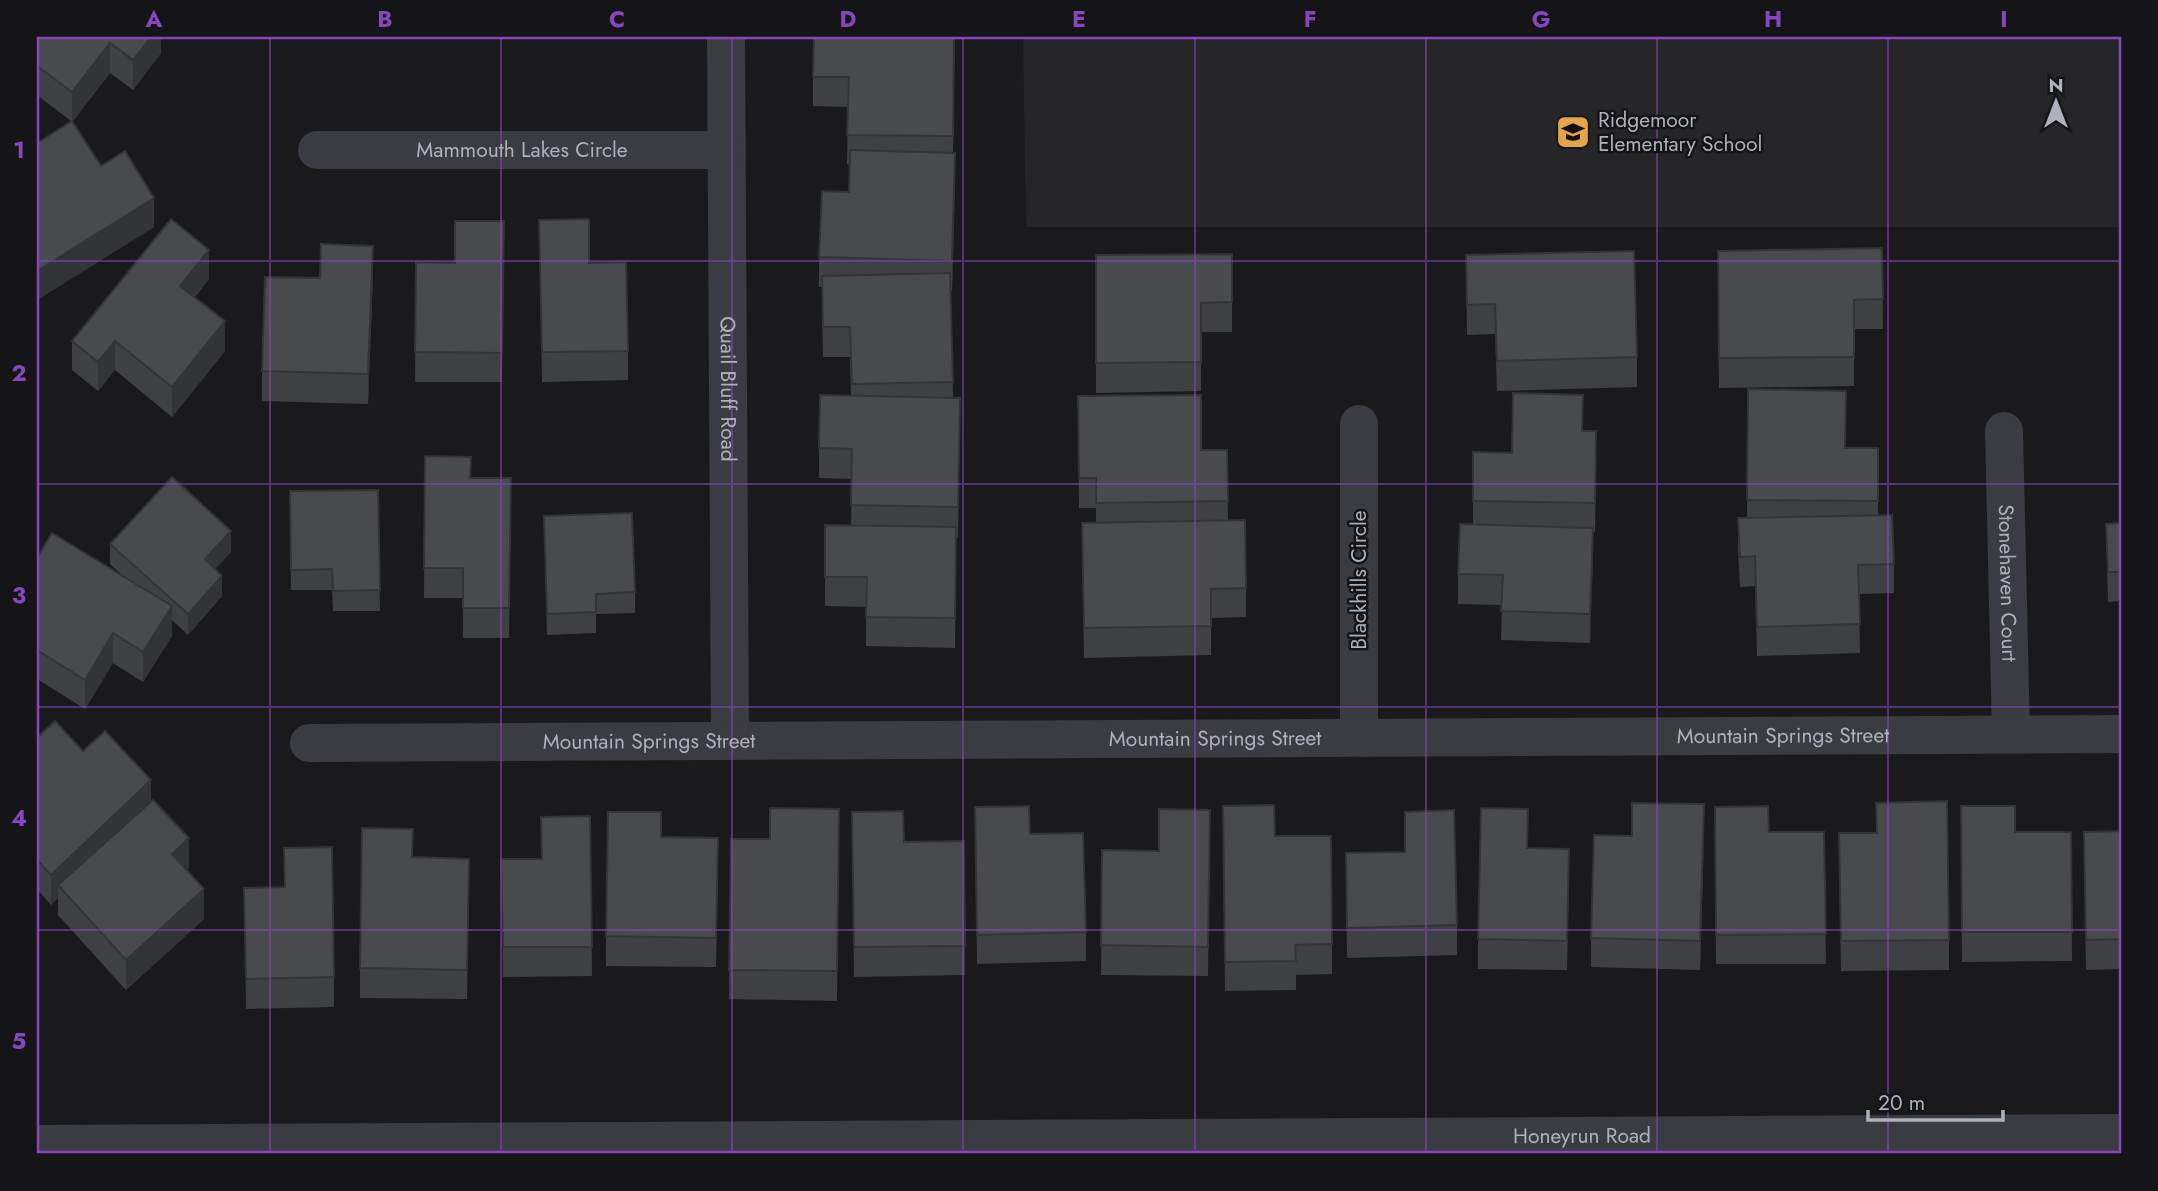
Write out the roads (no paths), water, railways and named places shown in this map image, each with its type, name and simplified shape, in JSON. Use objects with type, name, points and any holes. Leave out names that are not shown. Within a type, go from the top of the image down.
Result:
[{"type":"street","name":"Quail Bluff Road","points":[[726,37],[730,740]]},
{"type":"street","name":"Mammouth Lakes Circle","points":[[317,150],[726,150]]},
{"type":"street","name":"Blackhills Circle","points":[[1359,424],[1359,737]]},
{"type":"street","name":"Stonehaven Court","points":[[2004,431],[2011,734]]},
{"type":"street","name":"Mountain Springs Street","points":[[309,743],[2121,734]]},
{"type":"street","name":"Honeyrun Road","points":[[37,1144],[2121,1133]]},
{"type":"place","name":"Ridgemoor Elementary School","points":[[1573,132]]}]
